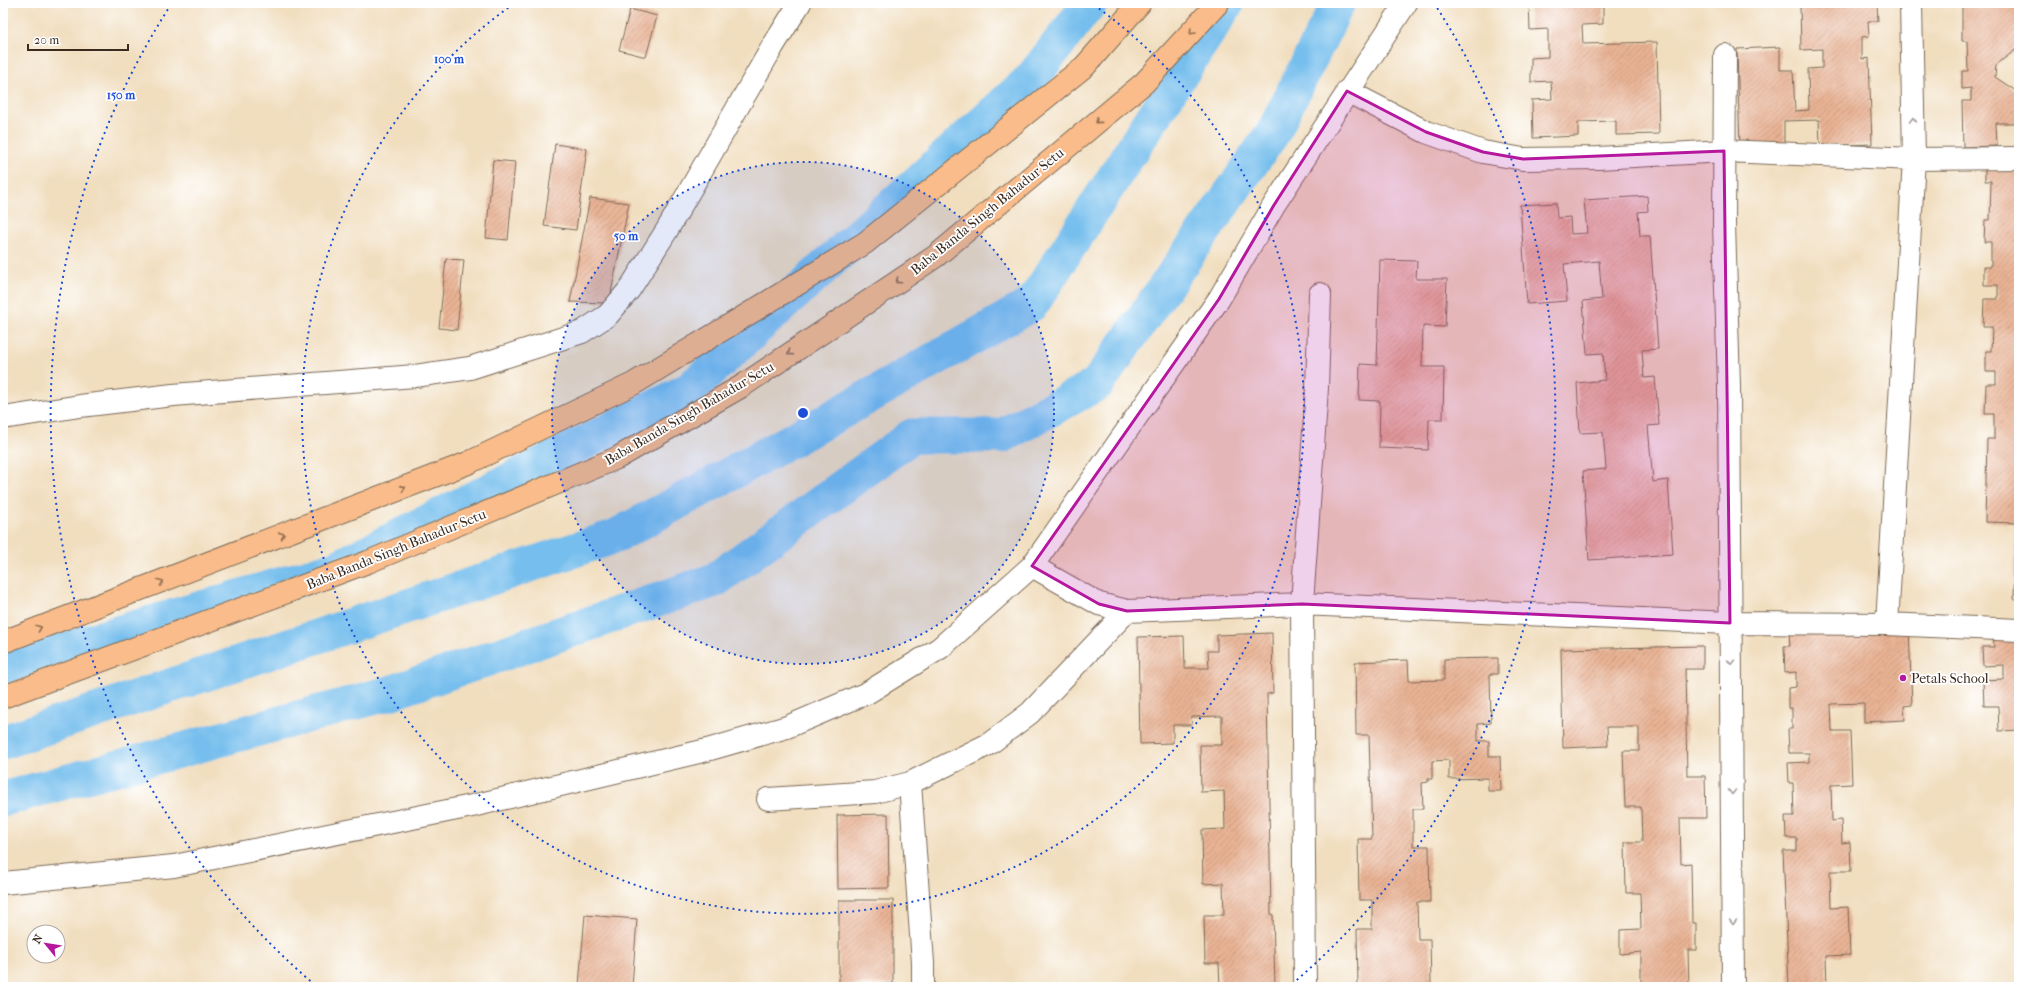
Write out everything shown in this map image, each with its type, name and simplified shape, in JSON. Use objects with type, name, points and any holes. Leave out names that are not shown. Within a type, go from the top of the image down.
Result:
[{"type":"highway","points":[[3,642],[468,463],[633,384],[865,244],[1084,66],[1140,3]]},
{"type":"highway","name":"Baba Banda Singh Bahadur Setu","points":[[3,696],[368,562],[617,458],[742,386],[936,256],[1144,83],[1218,3]]},
{"type":"street","points":[[3,418],[80,406],[173,395],[415,376],[470,368],[582,332],[608,315],[629,290],[667,230],[773,46],[800,3]]},
{"type":"street","points":[[3,883],[174,866],[472,806],[708,750],[787,727],[867,693],[940,648],[1032,566],[1219,299],[1274,205],[1347,91],[1406,3]]},
{"type":"street","points":[[1888,624],[1914,159],[1911,3]]},
{"type":"street","points":[[1725,55],[1724,224],[1730,385],[1733,987]]},
{"type":"street","points":[[1347,91],[1426,132],[1482,152],[1523,159],[1598,158],[1724,151],[1914,159],[2019,158]]},
{"type":"street","points":[[1305,987],[1302,604],[1317,388],[1320,294]]},
{"type":"street","points":[[1032,566],[1099,604],[1127,611],[1302,604],[1730,623],[1888,624],[2019,630]]},
{"type":"street","points":[[768,799],[875,792],[910,783],[989,744],[1030,712],[1127,611]]},
{"type":"street","points":[[910,783],[923,963],[923,987]]},
{"type":"highlighted area","points":[[1347,91],[1426,132],[1483,152],[1523,159],[1724,151],[1730,623],[1302,604],[1127,611],[1099,604],[1032,566],[1219,299],[1274,205]]},
{"type":"building","points":[[1529,3],[1590,3],[1591,7],[1603,7],[1603,24],[1582,25],[1583,44],[1657,42],[1659,134],[1616,135],[1616,121],[1578,122],[1578,136],[1533,138],[1532,100],[1552,99],[1551,81],[1531,82],[1531,58],[1548,57],[1548,29],[1530,30]]},
{"type":"building","points":[[1877,3],[1878,21],[1868,21],[1869,36],[1862,37],[1862,59],[1869,58],[1872,144],[1820,146],[1819,120],[1784,121],[1784,147],[1740,149],[1737,49],[1780,47],[1780,70],[1793,70],[1795,111],[1809,110],[1808,69],[1822,68],[1822,49],[1801,50],[1800,4]]},
{"type":"building","points":[[1962,3],[2019,3],[2019,47],[1996,65],[1995,77],[2019,93],[2019,123],[1996,123],[1997,146],[1963,147],[1962,101],[1971,101],[1971,88],[1962,89],[1962,71],[1968,71],[1967,41],[1962,41]]},
{"type":"building","points":[[630,9],[657,16],[646,57],[619,50]]},
{"type":"building","points":[[555,144],[587,149],[576,230],[544,226]]},
{"type":"building","points":[[493,160],[515,162],[508,240],[486,238]]},
{"type":"building","points":[[1985,166],[2019,166],[2019,599],[2014,599],[2016,523],[1985,522],[1987,439],[1994,439],[1994,414],[1985,414],[1986,384],[1996,384],[1996,372],[1986,372],[1986,351],[1991,351],[1992,327],[1983,327],[1984,299],[1998,299],[1998,285],[1984,285],[1984,267],[1991,267],[1991,242],[1984,242],[1985,220],[1990,220],[1991,181],[1985,181]]},
{"type":"building","points":[[1647,196],[1648,211],[1638,212],[1640,236],[1650,236],[1658,349],[1642,350],[1644,378],[1655,377],[1659,425],[1648,426],[1653,482],[1668,480],[1673,554],[1589,560],[1583,471],[1606,469],[1603,432],[1580,433],[1577,383],[1605,380],[1603,353],[1587,354],[1583,301],[1602,299],[1599,261],[1564,264],[1567,301],[1527,304],[1520,205],[1556,203],[1557,218],[1570,217],[1571,234],[1587,233],[1584,200]]},
{"type":"building","points":[[590,198],[629,203],[609,303],[570,302]]},
{"type":"building","points":[[446,259],[464,260],[457,330],[439,328]]},
{"type":"building","points":[[1380,260],[1417,261],[1416,279],[1447,279],[1445,327],[1423,326],[1422,367],[1444,367],[1443,419],[1429,419],[1428,450],[1379,448],[1380,401],[1359,400],[1360,364],[1377,365]]},
{"type":"building","points":[[1909,628],[1912,705],[1904,706],[1905,720],[1864,722],[1864,703],[1831,704],[1832,731],[1850,731],[1852,784],[1831,785],[1832,821],[1841,820],[1842,843],[1850,842],[1851,871],[1830,871],[1831,908],[1848,907],[1850,955],[1826,956],[1827,987],[1789,987],[1783,851],[1797,851],[1797,838],[1786,838],[1785,816],[1794,816],[1793,783],[1789,783],[1788,763],[1809,762],[1809,753],[1789,753],[1788,729],[1792,729],[1792,708],[1788,708],[1788,688],[1796,687],[1796,672],[1785,673],[1784,646],[1790,646],[1789,633]]},
{"type":"building","points":[[1993,630],[2019,631],[2019,730],[1999,731],[1998,706],[1984,706],[1983,680],[2004,679],[2004,665],[1983,666],[1982,647],[1994,647]]},
{"type":"building","points":[[1272,633],[1273,693],[1267,694],[1271,914],[1273,915],[1275,987],[1220,987],[1219,963],[1205,963],[1204,915],[1224,915],[1223,883],[1203,884],[1202,830],[1225,829],[1224,791],[1201,792],[1200,745],[1222,745],[1222,716],[1191,717],[1192,725],[1173,725],[1173,743],[1140,744],[1138,637],[1184,636],[1185,668],[1209,668],[1208,651],[1217,651],[1217,635]]},
{"type":"building","points":[[1703,646],[1703,669],[1685,669],[1687,776],[1705,776],[1706,818],[1680,818],[1681,864],[1691,863],[1692,923],[1696,923],[1696,950],[1688,950],[1689,987],[1641,987],[1641,952],[1620,954],[1620,930],[1641,929],[1640,893],[1626,893],[1625,842],[1642,842],[1641,807],[1625,807],[1623,751],[1639,751],[1639,727],[1607,727],[1608,746],[1563,748],[1561,649]]},
{"type":"building","points":[[1498,658],[1498,674],[1490,674],[1491,723],[1478,724],[1478,741],[1489,741],[1489,756],[1500,756],[1501,791],[1488,791],[1488,778],[1449,779],[1449,760],[1432,761],[1432,779],[1428,779],[1428,782],[1422,783],[1423,809],[1413,809],[1413,846],[1429,846],[1430,902],[1417,902],[1418,939],[1430,939],[1431,985],[1358,987],[1357,929],[1372,929],[1372,900],[1359,900],[1358,839],[1372,839],[1369,735],[1356,735],[1355,662],[1408,660],[1409,681],[1444,680],[1444,659]]},
{"type":"building","points":[[888,814],[889,888],[838,889],[837,815]]},
{"type":"building","points":[[839,900],[893,900],[893,984],[839,985]]},
{"type":"building","points":[[585,915],[637,919],[632,987],[579,985]]},
{"type":"waterway","points":[[3,667],[336,568],[690,389],[1031,79],[1090,3]]},
{"type":"waterway","points":[[3,742],[616,536],[794,439],[1032,304],[1227,3]]},
{"type":"waterway","points":[[3,799],[390,693],[715,580],[912,436],[1002,436],[1097,384],[1274,131],[1338,3]]},
{"type":"place","name":"Petals School","points":[[1903,678]]}]
